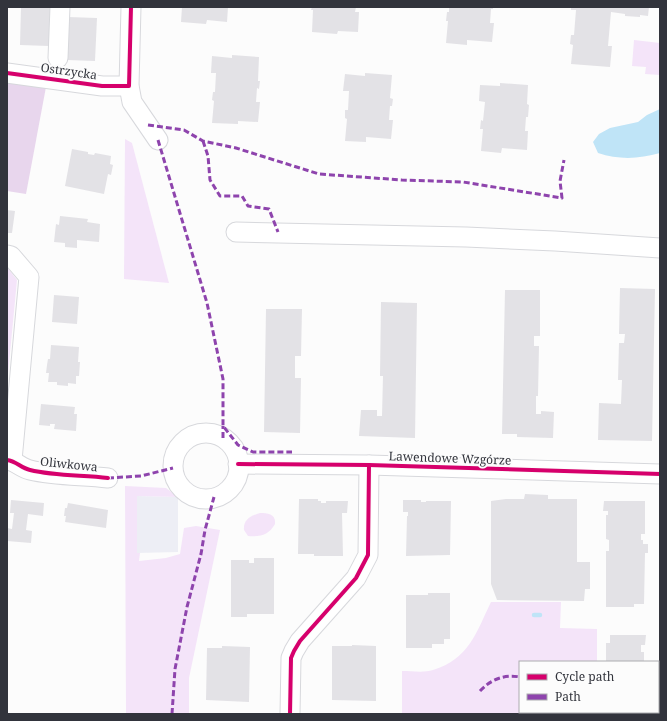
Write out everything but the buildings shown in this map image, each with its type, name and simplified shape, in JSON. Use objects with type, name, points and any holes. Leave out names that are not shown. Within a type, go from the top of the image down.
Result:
[{"type":"street","points":[[58,58],[60,7]]},
{"type":"street","points":[[131,7],[129,86],[132,102],[158,140]]},
{"type":"street","name":"Ostrzycka","points":[[7,73],[102,86],[129,86]]},
{"type":"street","points":[[236,232],[472,237],[660,248]]},
{"type":"street","name":"Oliwkowa","points":[[7,255],[11,256],[28,277],[10,460],[28,469],[60,475],[108,478]]},
{"type":"street","name":"Lawendowe Wzgórze","points":[[238,464],[369,465],[660,474]]},
{"type":"street","points":[[290,714],[290,666],[294,650],[305,635],[356,578],[368,555],[369,465]]},
{"type":"shaded area","points":[[634,40],[660,43],[660,75],[645,74],[646,67],[632,66]]},
{"type":"shaded area","points":[[7,80],[46,87],[26,194],[7,191]]},
{"type":"shaded area","points":[[125,139],[132,143],[169,283],[124,279]]},
{"type":"shaded area","points":[[7,267],[17,280],[7,384]]},
{"type":"shaded area","points":[[125,486],[166,488],[178,497],[137,496],[137,553],[140,553],[139,561],[166,558],[180,554],[184,528],[196,526],[220,530],[189,678],[189,714],[126,714]]},
{"type":"shaded area","points":[[137,496],[178,497],[178,552],[137,553]]},
{"type":"shaded area","points":[[260,513],[273,516],[275,524],[273,528],[264,534],[248,536],[244,530],[246,521],[250,517]]},
{"type":"shaded area","points":[[491,602],[561,602],[560,628],[597,629],[597,661],[519,661],[519,713],[596,714],[402,714],[402,671],[422,672],[433,670],[445,665],[463,652],[476,634]]},
{"type":"water","points":[[660,109],[660,153],[644,157],[621,158],[598,153],[593,142],[599,134],[610,128],[638,122],[647,115]]},
{"type":"waterway","points":[[534,615],[540,615]]},
{"type":"marked path","points":[[148,125],[184,130],[203,141],[236,148],[319,174],[402,180],[463,182],[562,198],[560,181],[564,160]]},
{"type":"marked path","points":[[158,140],[207,303],[223,379],[223,426],[238,445],[253,452],[292,452]]},
{"type":"marked path","points":[[203,141],[208,156],[210,180],[220,196],[242,196],[248,206],[269,209],[278,232]]},
{"type":"marked path","points":[[223,426],[223,438]]},
{"type":"marked path","points":[[108,478],[141,476],[173,468]]},
{"type":"marked path","points":[[172,714],[175,669],[187,607],[214,497]]},
{"type":"marked path","points":[[480,691],[488,684],[503,677],[519,677]]},
{"type":"cycle path","points":[[7,73],[102,86],[129,86],[131,7]]},
{"type":"cycle path","points":[[7,460],[27,469],[39,472],[108,478]]},
{"type":"cycle path","points":[[238,464],[369,465],[660,474]]},
{"type":"cycle path","points":[[290,714],[291,658],[294,651],[300,641],[356,578],[368,555],[369,465]]}]
